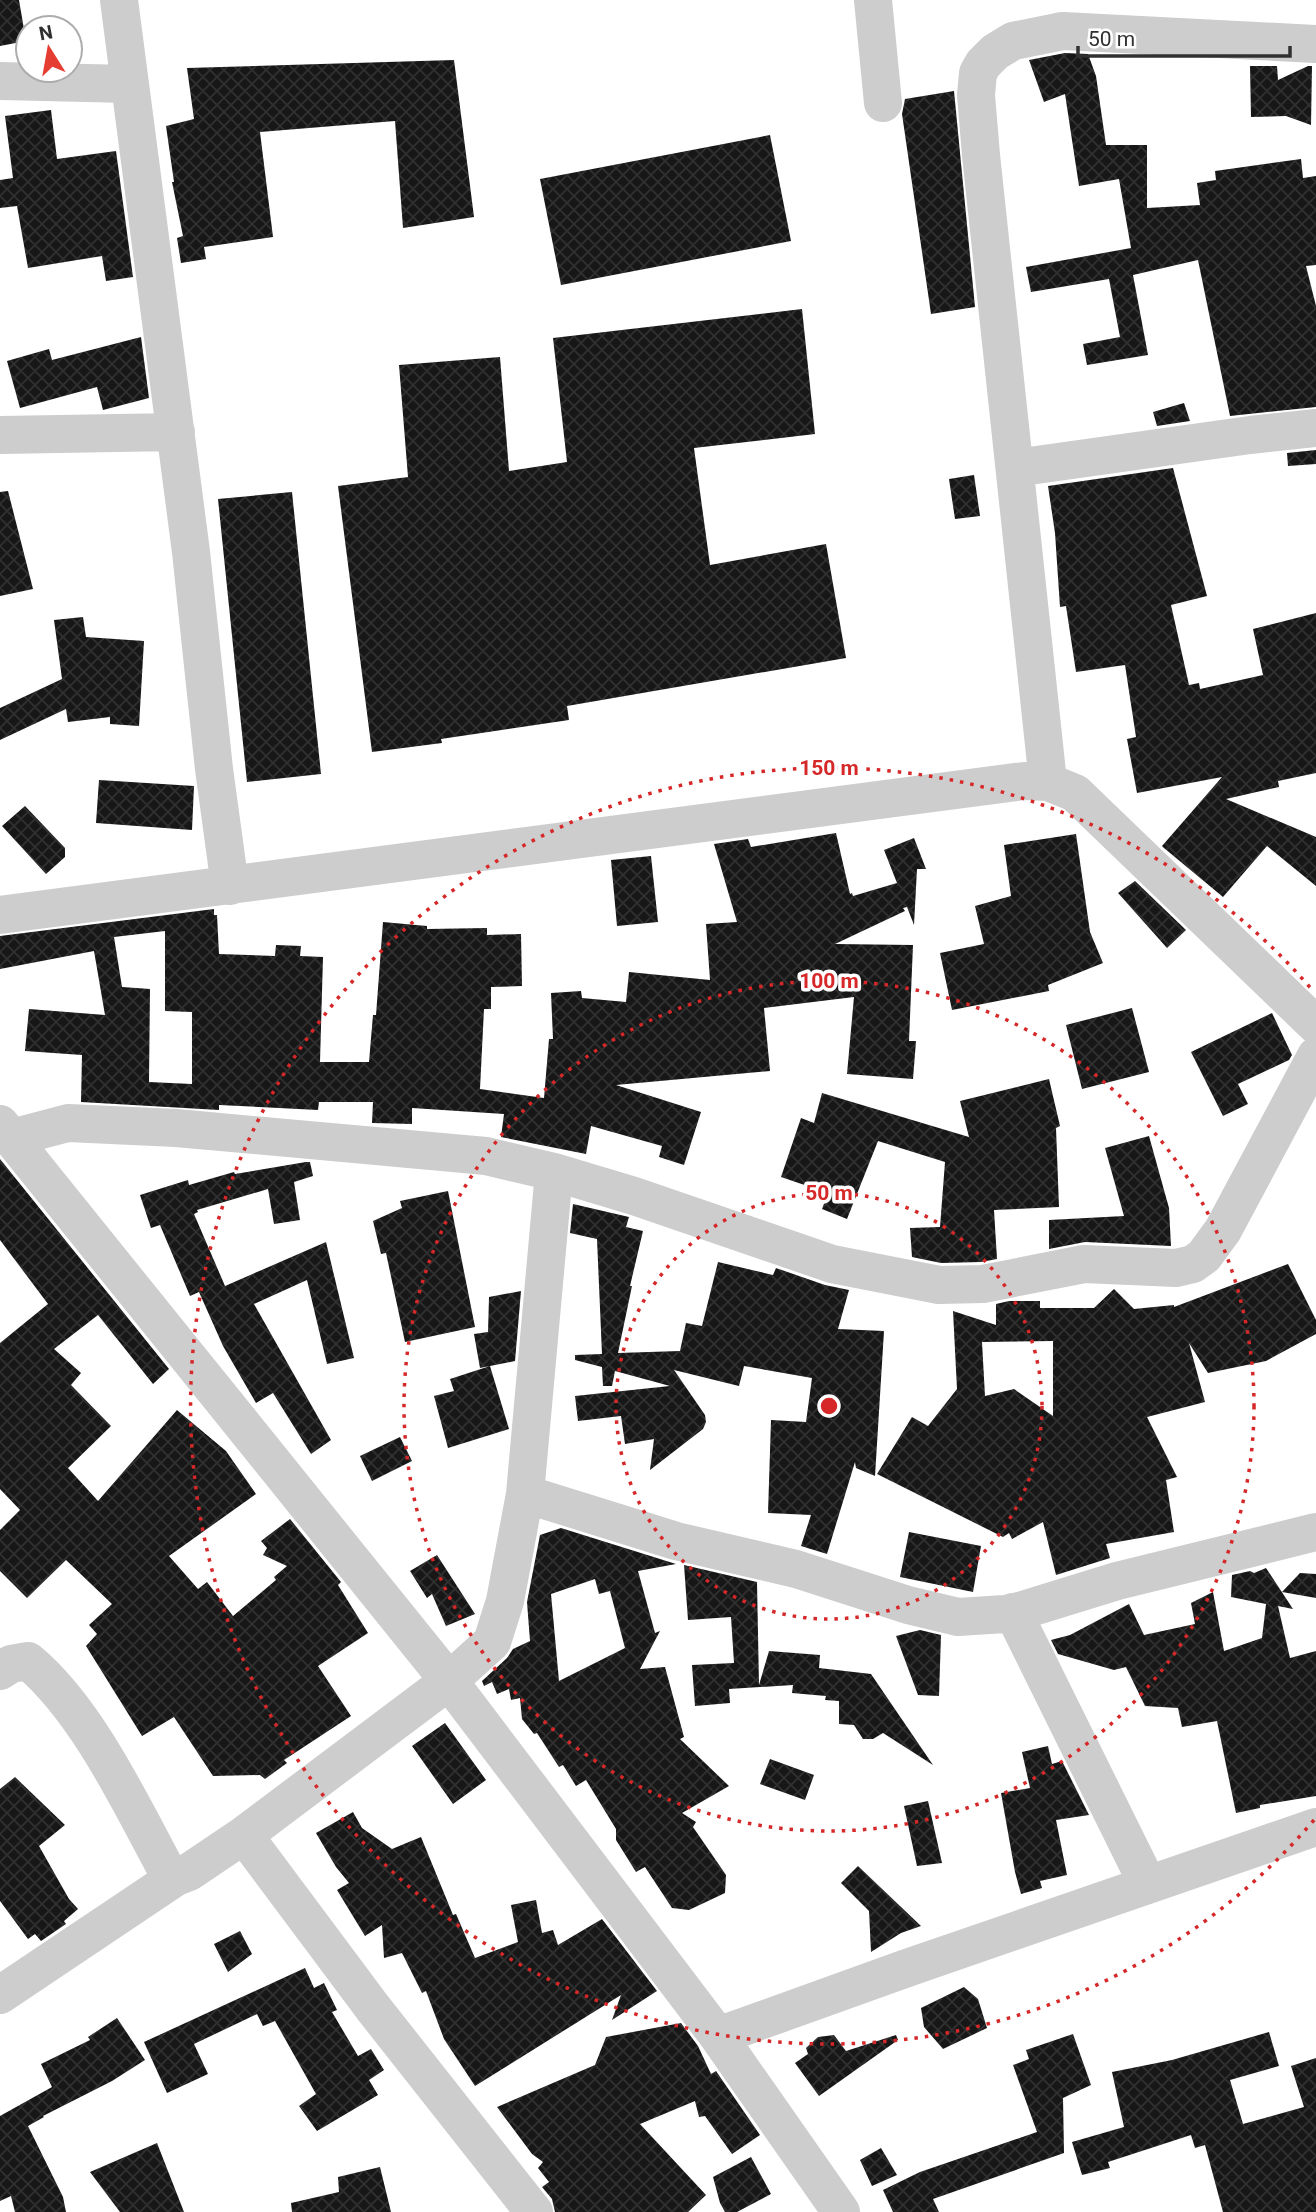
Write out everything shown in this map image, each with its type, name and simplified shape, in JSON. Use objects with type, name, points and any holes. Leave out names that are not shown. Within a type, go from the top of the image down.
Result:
[{"type":"street","points":[[118,0],[176,432],[230,886]]},
{"type":"street","points":[[873,0],[883,103]]},
{"type":"street","points":[[1048,782],[979,131],[976,95],[978,73],[995,52],[1013,41],[1063,31],[1316,44]]},
{"type":"street","points":[[0,80],[129,83]]},
{"type":"street","points":[[1015,468],[1316,428]]},
{"type":"street","points":[[0,435],[176,432]]},
{"type":"street","points":[[0,915],[998,785],[1048,782],[1075,793],[1316,1025]]},
{"type":"street","points":[[6,1131],[68,1123],[176,1128],[486,1156],[554,1172],[634,1196],[832,1264],[939,1285],[983,1284],[1084,1264],[1176,1268],[1194,1264],[1204,1256],[1223,1230],[1316,1056]]},
{"type":"street","points":[[6,1131],[449,1681],[718,2036],[841,2212]]},
{"type":"street","points":[[0,1995],[176,1877],[189,1872],[244,1835],[449,1681],[492,1642],[505,1601],[525,1494],[554,1172]]},
{"type":"street","points":[[525,1494],[676,1541],[796,1569],[908,1605],[958,1617],[1013,1612],[1118,1581],[1316,1532]]},
{"type":"street","points":[[1013,1612],[1148,1885]]},
{"type":"street","points":[[0,1635],[14,1666],[40,1671],[74,1712],[120,1783],[166,1869],[176,1877]]},
{"type":"street","points":[[718,2036],[1316,1827]]},
{"type":"street","points":[[244,1835],[373,2008],[534,2212]]},
{"type":"building","points":[[0,0],[19,0],[21,14],[14,14],[14,43],[0,46]]},
{"type":"building","points":[[1065,53],[1088,54],[1096,76],[1106,145],[1147,145],[1147,208],[1200,205],[1197,183],[1216,180],[1215,171],[1301,159],[1303,178],[1316,176],[1316,265],[1306,266],[1316,306],[1316,407],[1230,416],[1198,260],[1133,275],[1148,355],[1087,365],[1083,344],[1120,337],[1109,279],[1031,292],[1026,267],[1131,248],[1119,179],[1079,186],[1065,94],[1044,102],[1029,60]]},
{"type":"building","points":[[454,60],[474,217],[403,228],[395,121],[260,132],[273,237],[204,247],[206,259],[181,263],[177,238],[183,236],[172,182],[166,126],[194,119],[187,68]]},
{"type":"building","points":[[1250,66],[1277,66],[1278,80],[1312,66],[1311,125],[1286,116],[1251,117]]},
{"type":"building","points":[[954,91],[975,307],[931,314],[902,114],[905,99]]},
{"type":"building","points":[[51,110],[57,159],[116,151],[133,277],[106,281],[102,256],[28,268],[17,206],[0,208],[0,180],[13,178],[5,116]]},
{"type":"building","points":[[770,135],[791,241],[561,285],[540,179]]},
{"type":"building","points":[[802,309],[815,434],[694,448],[710,565],[826,544],[846,658],[567,706],[569,720],[441,739],[442,743],[372,752],[338,486],[408,477],[399,365],[500,357],[509,471],[567,462],[553,338]]},
{"type":"building","points":[[141,337],[149,398],[103,410],[97,387],[20,408],[7,361],[49,349],[52,360]]},
{"type":"building","points":[[1184,403],[1190,421],[1157,426],[1153,412]]},
{"type":"building","points":[[1316,450],[1316,464],[1288,466],[1287,453]]},
{"type":"building","points":[[1173,468],[1207,596],[1171,605],[1189,685],[1199,683],[1200,689],[1263,675],[1253,629],[1316,613],[1316,773],[1278,781],[1279,787],[1226,799],[1316,837],[1316,886],[1267,846],[1223,897],[1164,848],[1162,846],[1222,777],[1137,793],[1127,739],[1136,737],[1125,665],[1076,672],[1066,606],[1060,607],[1055,533],[1048,486]]},
{"type":"building","points":[[974,475],[980,516],[955,519],[949,479]]},
{"type":"building","points":[[8,491],[33,589],[0,596],[0,492]]},
{"type":"building","points":[[292,492],[321,774],[247,782],[218,499]]},
{"type":"building","points":[[83,617],[86,637],[144,641],[139,726],[110,724],[110,717],[68,722],[66,709],[0,740],[0,708],[62,679],[54,620]]},
{"type":"building","points":[[99,780],[194,786],[192,830],[96,823]]},
{"type":"building","points":[[25,806],[65,848],[65,857],[46,874],[2,826]]},
{"type":"building","points":[[836,833],[850,894],[853,896],[897,883],[884,850],[914,838],[926,869],[917,869],[914,925],[907,907],[903,908],[905,911],[835,944],[913,945],[909,1041],[916,1041],[913,1079],[847,1074],[854,997],[764,1008],[770,1071],[616,1085],[701,1112],[684,1165],[659,1157],[662,1146],[591,1126],[586,1154],[501,1137],[504,1114],[412,1108],[412,1124],[372,1123],[373,1102],[319,1102],[318,1110],[219,1105],[219,1110],[81,1102],[82,1055],[25,1051],[29,1009],[105,1015],[94,951],[0,969],[0,936],[214,909],[214,915],[217,915],[219,954],[275,956],[276,945],[301,946],[300,956],[323,957],[320,1062],[369,1062],[373,1015],[376,1015],[383,922],[427,926],[427,929],[487,928],[487,935],[521,934],[522,986],[491,987],[491,1009],[484,1009],[480,1089],[544,1098],[549,1039],[553,1039],[551,993],[581,991],[582,998],[626,1002],[629,972],[710,980],[706,924],[737,922],[714,844],[748,839],[751,847]],"holes":[[[165,931],[165,1011],[192,1012],[192,1084],[149,1082],[150,989],[122,987],[114,937]]]},
{"type":"building","points":[[1076,834],[1090,932],[1103,963],[1048,985],[1049,991],[952,1010],[940,953],[984,944],[975,906],[1011,896],[1004,845]]},
{"type":"building","points":[[651,856],[658,922],[617,926],[611,860]]},
{"type":"building","points":[[1135,881],[1186,930],[1167,948],[1118,893]]},
{"type":"building","points":[[1132,1008],[1149,1072],[1082,1089],[1066,1025]]},
{"type":"building","points":[[1272,1013],[1292,1055],[1289,1060],[1238,1084],[1248,1104],[1223,1116],[1191,1052]]},
{"type":"building","points":[[1049,1079],[1060,1126],[1056,1128],[1059,1207],[994,1210],[997,1259],[941,1263],[912,1257],[910,1228],[940,1227],[945,1162],[878,1141],[847,1219],[822,1209],[828,1193],[781,1177],[801,1118],[814,1123],[822,1093],[969,1137],[960,1101]]},
{"type":"building","points":[[1149,1136],[1169,1208],[1171,1246],[1085,1242],[1049,1249],[1049,1220],[1124,1216],[1105,1148]]},
{"type":"building","points":[[0,1159],[169,1369],[153,1384],[98,1315],[54,1349],[81,1373],[71,1385],[111,1426],[68,1468],[98,1501],[177,1410],[226,1451],[256,1494],[169,1556],[198,1589],[207,1582],[233,1616],[276,1580],[274,1577],[287,1566],[263,1555],[267,1548],[261,1541],[290,1519],[341,1582],[338,1585],[368,1633],[318,1666],[351,1716],[284,1760],[287,1763],[265,1779],[260,1775],[213,1776],[174,1717],[142,1736],[86,1646],[97,1634],[89,1625],[112,1604],[66,1560],[27,1598],[0,1571],[0,1530],[20,1510],[0,1489],[0,1343],[48,1304],[0,1240]]},
{"type":"building","points":[[310,1162],[313,1176],[294,1182],[300,1220],[274,1224],[268,1189],[197,1210],[194,1214],[225,1286],[326,1242],[354,1358],[327,1364],[307,1280],[254,1304],[331,1440],[311,1454],[273,1393],[256,1403],[223,1346],[199,1292],[190,1296],[160,1225],[151,1228],[140,1195],[188,1180],[189,1185],[234,1172],[235,1174]]},
{"type":"building","points":[[448,1191],[475,1327],[405,1342],[386,1253],[381,1254],[373,1221],[402,1208],[400,1201]]},
{"type":"building","points":[[573,1204],[629,1217],[626,1227],[643,1231],[618,1353],[680,1351],[686,1323],[702,1326],[718,1262],[773,1275],[776,1268],[825,1285],[849,1290],[838,1329],[884,1331],[875,1476],[856,1468],[855,1462],[827,1554],[801,1546],[811,1515],[768,1513],[771,1420],[806,1422],[812,1378],[744,1366],[739,1386],[674,1370],[705,1415],[706,1422],[703,1429],[650,1470],[654,1439],[625,1444],[621,1416],[578,1421],[575,1396],[670,1386],[615,1371],[612,1386],[603,1386],[602,1367],[575,1360],[575,1355],[602,1354],[597,1239],[570,1233]]},
{"type":"building","points":[[1288,1264],[1316,1320],[1316,1334],[1266,1361],[1208,1373],[1189,1343],[1205,1402],[1147,1417],[1177,1477],[1166,1480],[1174,1532],[1106,1544],[1110,1558],[1056,1575],[1043,1522],[1012,1539],[1009,1533],[1003,1537],[877,1474],[912,1417],[928,1426],[957,1389],[953,1311],[996,1325],[996,1304],[1009,1301],[1040,1301],[1040,1308],[1094,1308],[1114,1289],[1134,1309],[1174,1307]],"holes":[[[1053,1341],[1053,1416],[1014,1389],[985,1396],[982,1342]]]},
{"type":"building","points":[[521,1291],[515,1361],[480,1368],[474,1334],[488,1332],[489,1297]]},
{"type":"building","points":[[490,1366],[509,1429],[448,1448],[434,1396],[454,1391],[450,1379]]},
{"type":"building","points":[[400,1437],[412,1461],[372,1481],[360,1456]]},
{"type":"building","points":[[561,1528],[676,1564],[638,1571],[655,1633],[660,1631],[640,1669],[665,1667],[684,1737],[680,1739],[729,1786],[682,1813],[696,1822],[693,1827],[726,1875],[725,1893],[689,1910],[672,1908],[645,1867],[636,1872],[616,1840],[616,1829],[586,1780],[576,1786],[563,1765],[559,1767],[537,1733],[534,1734],[522,1719],[520,1698],[511,1700],[509,1689],[497,1694],[492,1682],[484,1686],[482,1681],[513,1649],[530,1641],[527,1602],[540,1535]],"holes":[[[595,1579],[599,1594],[610,1591],[625,1648],[559,1681],[551,1594]]]},
{"type":"building","points":[[909,1532],[981,1546],[973,1592],[900,1577]]},
{"type":"building","points":[[437,1555],[475,1614],[446,1626],[432,1594],[427,1598],[410,1571]]},
{"type":"building","points":[[684,1565],[757,1582],[759,1685],[769,1651],[820,1655],[819,1668],[871,1674],[933,1765],[883,1733],[873,1739],[863,1739],[854,1725],[839,1724],[839,1701],[825,1700],[826,1696],[792,1693],[793,1685],[729,1689],[730,1703],[695,1706],[692,1665],[734,1663],[731,1617],[688,1620]]},
{"type":"building","points":[[1266,1568],[1293,1609],[1278,1606],[1290,1658],[1316,1651],[1316,1796],[1260,1805],[1260,1808],[1236,1813],[1217,1721],[1182,1727],[1178,1708],[1145,1706],[1126,1667],[1114,1670],[1058,1654],[1051,1640],[1070,1635],[1129,1604],[1144,1635],[1195,1624],[1191,1603],[1213,1592],[1224,1651],[1262,1638],[1266,1604],[1231,1597],[1232,1575],[1250,1571],[1254,1573]]},
{"type":"building","points":[[1300,1573],[1316,1574],[1316,1598],[1282,1592]]},
{"type":"building","points":[[920,1630],[941,1635],[939,1696],[918,1695],[896,1636]]},
{"type":"building","points":[[445,1723],[486,1780],[453,1804],[412,1746]]},
{"type":"building","points":[[1048,1746],[1052,1764],[1062,1761],[1089,1815],[1056,1820],[1067,1875],[1040,1881],[1042,1888],[1021,1894],[1001,1793],[1030,1788],[1022,1752]]},
{"type":"building","points":[[770,1759],[814,1775],[805,1800],[760,1784]]},
{"type":"building","points":[[15,1777],[65,1825],[39,1846],[69,1899],[78,1909],[64,1921],[66,1924],[41,1941],[35,1934],[28,1939],[0,1901],[0,1789]]},
{"type":"building","points":[[928,1801],[942,1863],[917,1866],[904,1806]]},
{"type":"building","points":[[353,1812],[362,1828],[392,1849],[421,1837],[453,1915],[456,1914],[475,1958],[518,1942],[511,1905],[536,1900],[542,1933],[553,1930],[558,1945],[602,1919],[657,1991],[612,2020],[621,1995],[475,2086],[444,2039],[426,1991],[422,1993],[402,1953],[384,1958],[382,1925],[365,1936],[337,1890],[349,1883],[316,1833]]},
{"type":"building","points":[[858,1866],[921,1926],[901,1933],[871,1952],[869,1911],[841,1883]]},
{"type":"building","points":[[240,1931],[252,1954],[228,1972],[214,1944]]},
{"type":"building","points":[[305,1968],[314,1988],[324,1983],[337,2010],[332,2012],[358,2056],[371,2049],[384,2070],[369,2080],[378,2095],[317,2131],[299,2106],[316,2094],[275,2021],[263,2026],[257,2014],[194,2044],[208,2074],[167,2093],[144,2042]]},
{"type":"building","points":[[964,1987],[978,1999],[987,2028],[943,2049],[924,2027],[921,2008]]},
{"type":"building","points":[[117,2018],[145,2060],[28,2126],[63,2197],[66,2212],[15,2212],[11,2196],[0,2201],[0,2116],[52,2087],[41,2064],[90,2040],[88,2037]]},
{"type":"building","points":[[681,2023],[698,2046],[711,2074],[716,2071],[760,2135],[732,2154],[705,2116],[699,2117],[695,2101],[640,2124],[706,2195],[688,2212],[555,2212],[552,2199],[542,2187],[549,2182],[538,2168],[543,2162],[532,2154],[497,2107],[595,2065],[606,2037]]},
{"type":"building","points":[[1269,2032],[1279,2066],[1230,2080],[1243,2124],[1304,2107],[1291,2066],[1316,2058],[1316,2212],[1223,2212],[1205,2145],[1195,2148],[1191,2135],[1108,2162],[1110,2168],[1082,2175],[1072,2142],[1124,2127],[1112,2072],[1172,2060]]},
{"type":"building","points":[[1073,2034],[1091,2085],[1063,2098],[1064,2153],[933,2199],[939,2212],[893,2212],[883,2190],[920,2172],[1037,2132],[1013,2065],[1029,2059],[1026,2050]]},
{"type":"building","points":[[834,2035],[846,2051],[896,2035],[898,2040],[819,2096],[795,2063],[808,2054],[806,2048],[818,2037]]},
{"type":"building","points":[[157,2143],[184,2212],[120,2212],[90,2172]]},
{"type":"building","points":[[881,2148],[897,2175],[872,2186],[860,2160]]},
{"type":"building","points":[[751,2157],[771,2194],[737,2212],[725,2212],[713,2177]]},
{"type":"building","points":[[380,2167],[391,2212],[292,2212],[291,2203],[339,2192],[338,2177]]}]
